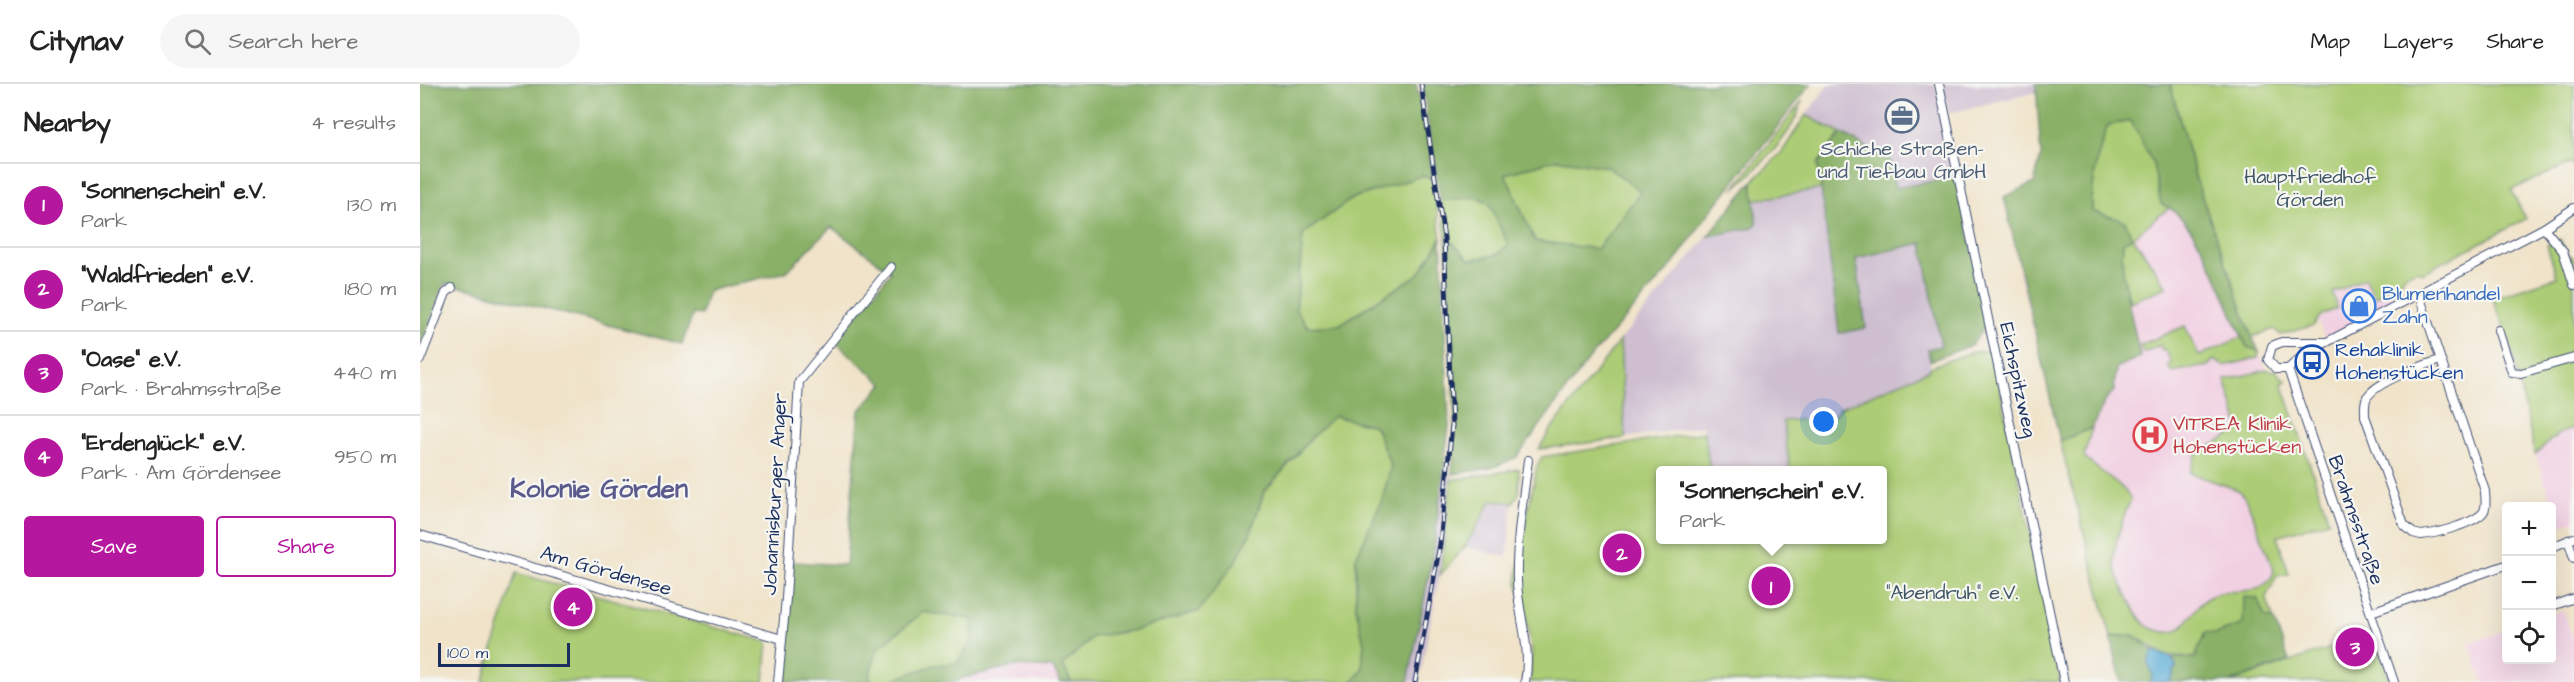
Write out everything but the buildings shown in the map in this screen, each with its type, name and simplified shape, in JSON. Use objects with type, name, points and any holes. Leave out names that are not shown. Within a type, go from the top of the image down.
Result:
[{"type":"street","name":"Eichspitzweg","points":[[1939,84],[2064,682]]},
{"type":"street","points":[[2328,342],[2282,342],[2272,346],[2268,360],[2276,369],[2288,369],[2306,353],[2328,342],[2419,295],[2544,228],[2574,208]]},
{"type":"street","points":[[2544,228],[2563,251],[2574,285]]},
{"type":"street","name":"Johannisburger Anger","points":[[778,682],[799,382],[891,267]]},
{"type":"street","points":[[420,360],[446,293],[452,288]]},
{"type":"street","points":[[2419,295],[2486,502],[2484,511],[2473,520],[2421,535],[2413,533],[2404,525],[2365,416],[2364,405],[2368,396],[2379,387],[2417,367],[2440,360]]},
{"type":"street","points":[[2498,330],[2512,372],[2521,373],[2574,358]]},
{"type":"street","name":"Brahmsstraße","points":[[2288,369],[2394,682]]},
{"type":"street","points":[[1526,682],[1528,653],[1517,584],[1517,545],[1528,460]]},
{"type":"street","name":"Am Gördensee","points":[[420,535],[782,639]]},
{"type":"street","points":[[2556,545],[2571,539],[2574,558]]},
{"type":"street","points":[[2371,612],[2502,566]]},
{"type":"street","points":[[2556,605],[2574,598]]},
{"type":"shaded area","points":[[1829,84],[1934,84],[1945,118],[1957,177],[1895,188],[1890,160],[1806,115]]},
{"type":"shaded area","points":[[1942,84],[2036,84],[2037,92],[1949,113]]},
{"type":"shaded area","name":"VITREA Klinik Hohenstücken","points":[[2197,183],[2252,337],[2267,370],[2226,380],[2281,568],[2266,598],[2289,661],[2231,682],[2121,682],[2019,271],[2092,211]]},
{"type":"shaded area","points":[[1821,189],[1839,333],[1866,328],[1856,258],[1923,243],[1941,346],[1928,349],[1931,370],[1840,408],[1834,417],[1784,421],[1790,466],[1709,466],[1703,426],[1625,438],[1620,340],[1708,236],[1751,228],[1757,224],[1754,200]]},
{"type":"shaded area","points":[[2365,278],[2375,297],[2391,289],[2397,302],[2325,337],[2317,320],[2337,308],[2333,294]]},
{"type":"shaded area","points":[[2574,428],[2574,520],[2560,526],[2556,514],[2556,502],[2552,502],[2535,454],[2558,434]]},
{"type":"shaded area","points":[[1443,473],[1452,474],[1445,547],[1419,682],[1408,682],[1433,554]]},
{"type":"shaded area","points":[[1492,500],[1513,503],[1507,557],[1465,547]]},
{"type":"shaded area","points":[[2563,610],[2574,641],[2574,682],[2483,682],[2469,643],[2502,631],[2502,664],[2556,664],[2556,613]]},
{"type":"shaded area","points":[[1015,666],[1054,668],[1060,682],[957,682],[962,678]]},
{"type":"green space","points":[[420,84],[1416,84],[1428,136],[1433,179],[1421,176],[1353,198],[1303,234],[1296,310],[1308,327],[1339,325],[1419,274],[1441,239],[1449,426],[1433,554],[1408,682],[1351,682],[1362,671],[1364,643],[1356,607],[1356,558],[1382,500],[1391,466],[1375,426],[1334,416],[1313,436],[1264,492],[1250,534],[1236,561],[1199,611],[1135,630],[1092,637],[1063,665],[1071,682],[1060,682],[1053,668],[1015,666],[962,678],[957,682],[886,682],[934,665],[957,663],[972,642],[972,619],[923,612],[877,649],[869,677],[873,682],[784,682],[793,562],[846,565],[859,411],[883,384],[835,342],[891,272],[831,227],[786,272],[708,291],[701,315],[693,314],[682,344],[445,283],[420,348]]},
{"type":"green space","points":[[1422,84],[1811,84],[1706,217],[1674,263],[1589,359],[1516,458],[1491,468],[1452,474],[1455,424],[1446,236],[1470,260],[1496,255],[1508,245],[1489,203],[1477,197],[1441,201]],"holes":[[[1557,159],[1608,167],[1641,192],[1597,249],[1535,241],[1505,174]]]},
{"type":"green space","points":[[2036,84],[2170,84],[2197,183],[2259,351],[2247,347],[2212,267],[2189,227],[2176,213],[2161,204],[2153,164],[2131,121],[2108,125],[2096,167],[2092,211],[2125,221],[2132,237],[2123,243],[2122,256],[2128,300],[2140,357],[2116,368],[2114,391],[2106,399],[2092,428],[2060,441],[2004,197],[2034,183],[2041,156]]},
{"type":"green space","name":"Hauptfriedhof Görden","points":[[2170,84],[2574,84],[2574,168],[2571,163],[2511,190],[2526,219],[2422,273],[2417,270],[2405,275],[2400,284],[2375,297],[2365,278],[2333,293],[2337,308],[2320,316],[2314,325],[2281,335],[2274,329],[2252,337],[2197,183]]},
{"type":"green space","points":[[1802,101],[1798,114],[1774,150],[1733,190]]},
{"type":"green space","points":[[1806,115],[1841,134],[1818,164],[1821,189],[1754,200],[1752,182],[1782,152]]},
{"type":"green space","points":[[2131,121],[2153,164],[2161,204],[2170,207],[2133,237],[2167,287],[2130,302],[2121,266],[2123,243],[2132,237],[2092,211],[2096,167],[2108,125]]},
{"type":"green space","points":[[1841,134],[1890,160],[1895,188],[1957,177],[1987,323],[1972,345],[1930,361],[1928,349],[1941,346],[1922,243],[1856,258],[1866,328],[1839,333],[1818,164]]},
{"type":"green space","points":[[1557,159],[1608,167],[1641,192],[1597,249],[1535,241],[1505,174]]},
{"type":"green space","points":[[1421,176],[1433,179],[1441,239],[1419,274],[1339,325],[1308,327],[1296,310],[1303,234],[1353,198]]},
{"type":"green space","points":[[1752,182],[1757,224],[1751,228],[1708,236]]},
{"type":"green space","points":[[1477,197],[1489,203],[1509,245],[1496,255],[1469,260],[1446,236],[1441,201]]},
{"type":"green space","points":[[2560,239],[2568,257],[2572,256],[2574,259],[2574,428],[2558,434],[2535,454],[2513,355],[2492,298],[2557,277],[2547,245]]},
{"type":"green space","points":[[2185,326],[2199,356],[2242,337],[2247,347],[2259,351],[2258,358],[2224,366],[2214,360],[2208,366],[2171,372],[2168,366],[2171,363],[2166,350],[2162,351],[2160,345],[2143,353],[2140,345]]},
{"type":"green space","points":[[1620,340],[1625,438],[1539,449],[1549,432]]},
{"type":"green space","name":"\"Abendruh\" e.V.","points":[[1987,350],[1993,355],[2061,682],[1530,682],[1532,652],[1522,593],[1517,584],[1521,545],[1537,466],[1542,457],[1704,432],[1709,466],[1656,466],[1656,544],[1887,544],[1887,466],[1789,466],[1783,421],[1833,417],[1840,408],[1930,370],[1930,367],[1969,353]]},
{"type":"green space","points":[[2267,370],[2276,371],[2286,381],[2282,383],[2329,521],[2277,536],[2289,574],[2277,576],[2266,597],[2274,620],[2265,617],[2216,634],[2195,658],[2164,655],[2133,635],[2111,637],[2060,441],[2092,428],[2084,456],[2122,487],[2131,500],[2122,521],[2115,548],[2114,562],[2118,576],[2131,603],[2145,624],[2164,632],[2177,630],[2205,599],[2220,593],[2256,589],[2269,580],[2274,571],[2247,500],[2238,490],[2190,473],[2196,455],[2240,429],[2225,380]]},
{"type":"green space","points":[[1334,416],[1375,426],[1391,466],[1382,500],[1356,558],[1356,607],[1364,643],[1362,671],[1351,682],[1071,682],[1063,665],[1092,637],[1135,630],[1250,534],[1264,492],[1313,436]]},
{"type":"green space","points":[[1519,469],[1519,493],[1513,503],[1492,500],[1465,547],[1440,575],[1451,480]]},
{"type":"green space","points":[[516,573],[768,642],[764,682],[483,682]]},
{"type":"green space","points":[[2244,597],[2257,598],[2265,617],[2274,620],[2289,661],[2231,682],[2170,682],[2176,667],[2172,658],[2195,658],[2205,632],[2216,634],[2243,624]]},
{"type":"green space","points":[[923,612],[972,619],[972,642],[957,663],[873,682],[869,677],[877,649]]},
{"type":"green space","points":[[2374,633],[2390,682],[2231,682]]},
{"type":"green space","points":[[2133,635],[2153,651],[2148,662],[2153,675],[2151,682],[2121,682],[2111,637]]},
{"type":"water","points":[[2153,651],[2172,658],[2176,667],[2170,682],[2151,682],[2153,675],[2148,662]]},
{"type":"railway","points":[[1415,682],[1440,544],[1452,425],[1444,238],[1421,84]]},
{"type":"place","name":"Schiche Straßen- und Tiefbau GmbH","points":[[1902,116]]},
{"type":"place","name":"Blumenhandel Zahn","points":[[2359,306]]},
{"type":"place","name":"Rehaklinik Hohenstücken","points":[[2312,362]]},
{"type":"place","name":"VITREA Klinik Hohenstücken","points":[[2150,435]]},
{"type":"place","name":"\"Waldfrieden\" e.V.","points":[[1622,553]]},
{"type":"place","name":"\"Sonnenschein\" e.V.","points":[[1771,586]]},
{"type":"place","name":"\"Erdenglück\" e.V.","points":[[573,607]]},
{"type":"place","name":"\"Oase\" e.V.","points":[[2355,647]]},
{"type":"district","name":"Kolonie Görden","points":[[599,489]]}]
